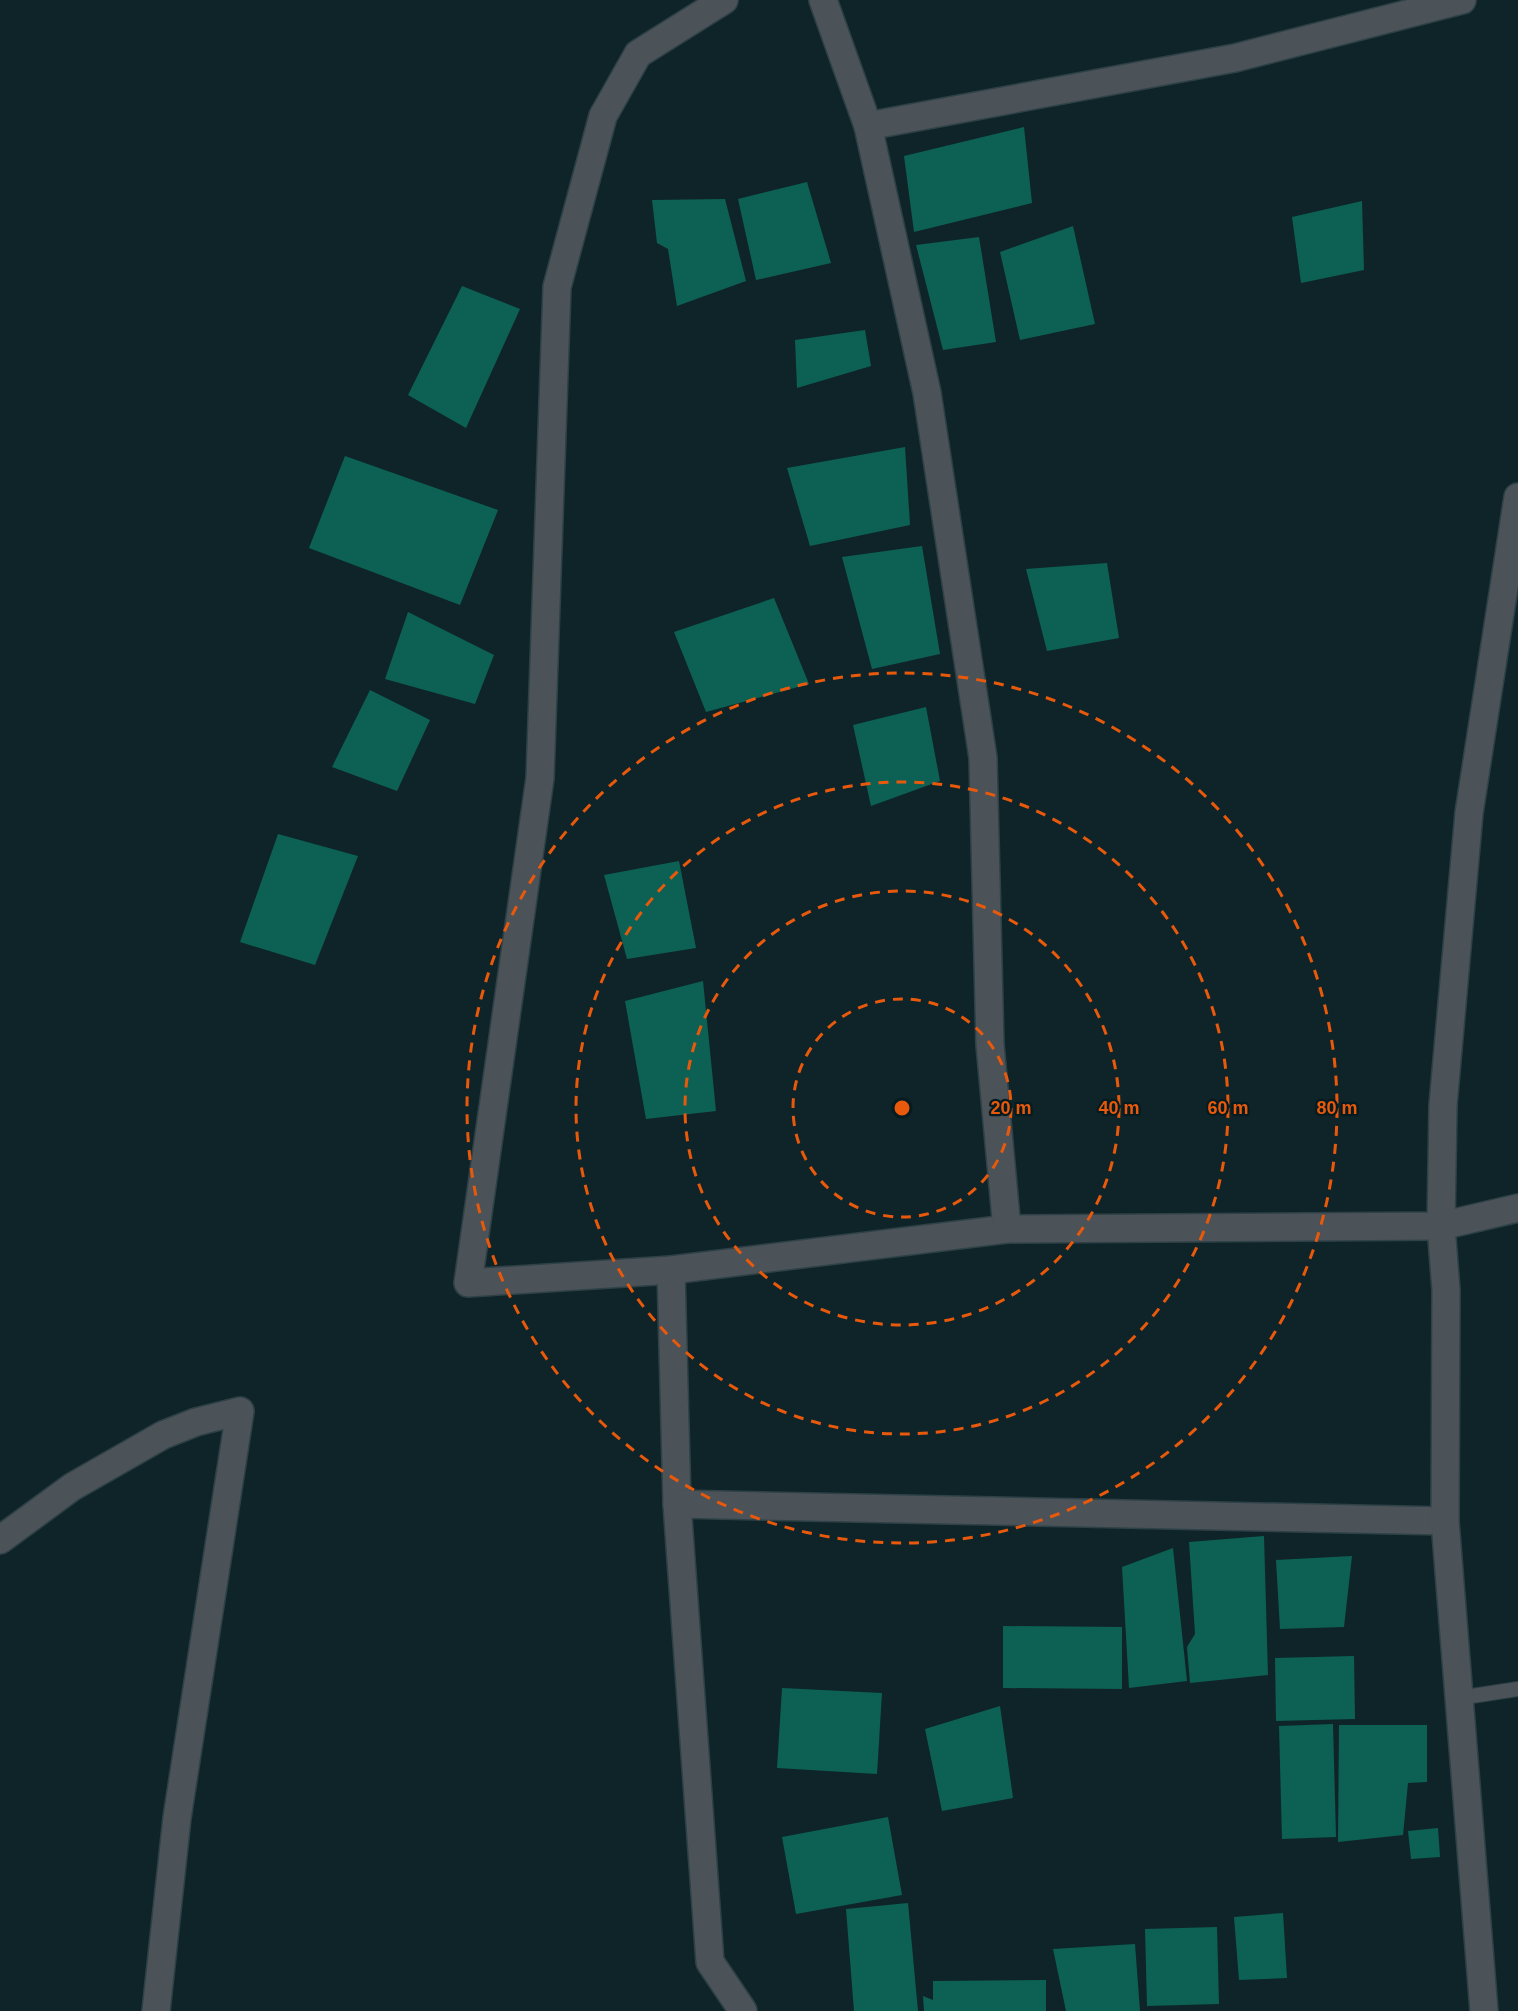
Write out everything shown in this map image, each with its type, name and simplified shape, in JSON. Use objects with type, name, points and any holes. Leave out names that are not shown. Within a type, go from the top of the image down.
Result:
[{"type":"street","points":[[724,0],[638,54],[603,116],[557,286],[540,778],[468,1283],[671,1270],[1007,1229],[1441,1226],[1518,1208]]},
{"type":"street","points":[[823,0],[868,126],[927,393],[983,758],[990,1045],[1007,1229]]},
{"type":"street","points":[[868,126],[1235,58],[1462,0]]},
{"type":"street","points":[[1484,2011],[1445,1521],[1446,1290],[1441,1226],[1443,1105],[1469,813],[1518,497]]},
{"type":"street","points":[[671,1270],[677,1504],[710,1962],[743,2011]]},
{"type":"street","points":[[0,1540],[72,1487],[163,1435],[196,1422],[240,1411],[177,1818],[156,2011]]},
{"type":"street","points":[[677,1504],[1445,1521]]},
{"type":"lane","points":[[1459,1698],[1518,1689]]},
{"type":"building","points":[[1024,127],[1032,203],[914,232],[904,156]]},
{"type":"building","points":[[807,182],[831,263],[756,280],[738,199]]},
{"type":"building","points":[[725,199],[746,281],[677,306],[668,249],[657,243],[652,200]]},
{"type":"building","points":[[1362,201],[1364,270],[1301,283],[1292,217]]},
{"type":"building","points":[[1073,226],[1095,324],[1020,340],[1000,252]]},
{"type":"building","points":[[979,237],[996,342],[943,350],[916,245]]},
{"type":"building","points":[[462,286],[520,309],[466,428],[408,395]]},
{"type":"building","points":[[865,330],[871,366],[797,388],[795,340]]},
{"type":"building","points":[[905,447],[910,525],[810,546],[787,468]]},
{"type":"building","points":[[345,456],[498,510],[460,605],[309,548]]},
{"type":"building","points":[[922,546],[940,654],[872,669],[842,557]]},
{"type":"building","points":[[1107,563],[1119,638],[1047,651],[1026,569]]},
{"type":"building","points":[[774,598],[809,684],[706,712],[674,632]]},
{"type":"building","points":[[408,612],[494,655],[475,704],[385,679]]},
{"type":"building","points":[[370,690],[430,720],[397,791],[332,767]]},
{"type":"building","points":[[926,707],[940,781],[871,806],[853,725]]},
{"type":"building","points":[[278,834],[358,856],[315,965],[240,942]]},
{"type":"building","points":[[679,861],[696,948],[627,959],[604,875]]},
{"type":"building","points":[[703,981],[716,1111],[646,1119],[625,1001]]},
{"type":"building","points":[[1264,1536],[1268,1675],[1190,1683],[1187,1647],[1195,1634],[1189,1542]]},
{"type":"building","points":[[1173,1548],[1187,1681],[1129,1688],[1122,1567]]},
{"type":"building","points":[[1352,1556],[1344,1627],[1280,1629],[1276,1560]]},
{"type":"building","points":[[1003,1626],[1122,1627],[1122,1689],[1003,1688]]},
{"type":"building","points":[[1354,1656],[1355,1719],[1276,1721],[1275,1658]]},
{"type":"building","points":[[782,1688],[882,1693],[877,1774],[777,1768]]},
{"type":"building","points":[[1000,1706],[1013,1798],[942,1811],[925,1729]]},
{"type":"building","points":[[1333,1724],[1336,1837],[1282,1839],[1279,1726]]},
{"type":"building","points":[[1339,1725],[1427,1725],[1427,1782],[1408,1783],[1403,1835],[1338,1842]]},
{"type":"building","points":[[888,1817],[902,1895],[796,1914],[782,1837]]},
{"type":"building","points":[[1438,1828],[1440,1857],[1411,1859],[1408,1831]]},
{"type":"building","points":[[908,1903],[918,2011],[854,2011],[846,1909]]},
{"type":"building","points":[[1283,1913],[1287,1978],[1239,1980],[1234,1917]]},
{"type":"building","points":[[1217,1927],[1219,2004],[1147,2006],[1145,1929]]},
{"type":"building","points":[[1135,1944],[1140,2011],[1066,2011],[1053,1949]]},
{"type":"building","points":[[1046,1980],[1046,2011],[924,2011],[923,1996],[933,2000],[933,1981]]}]
